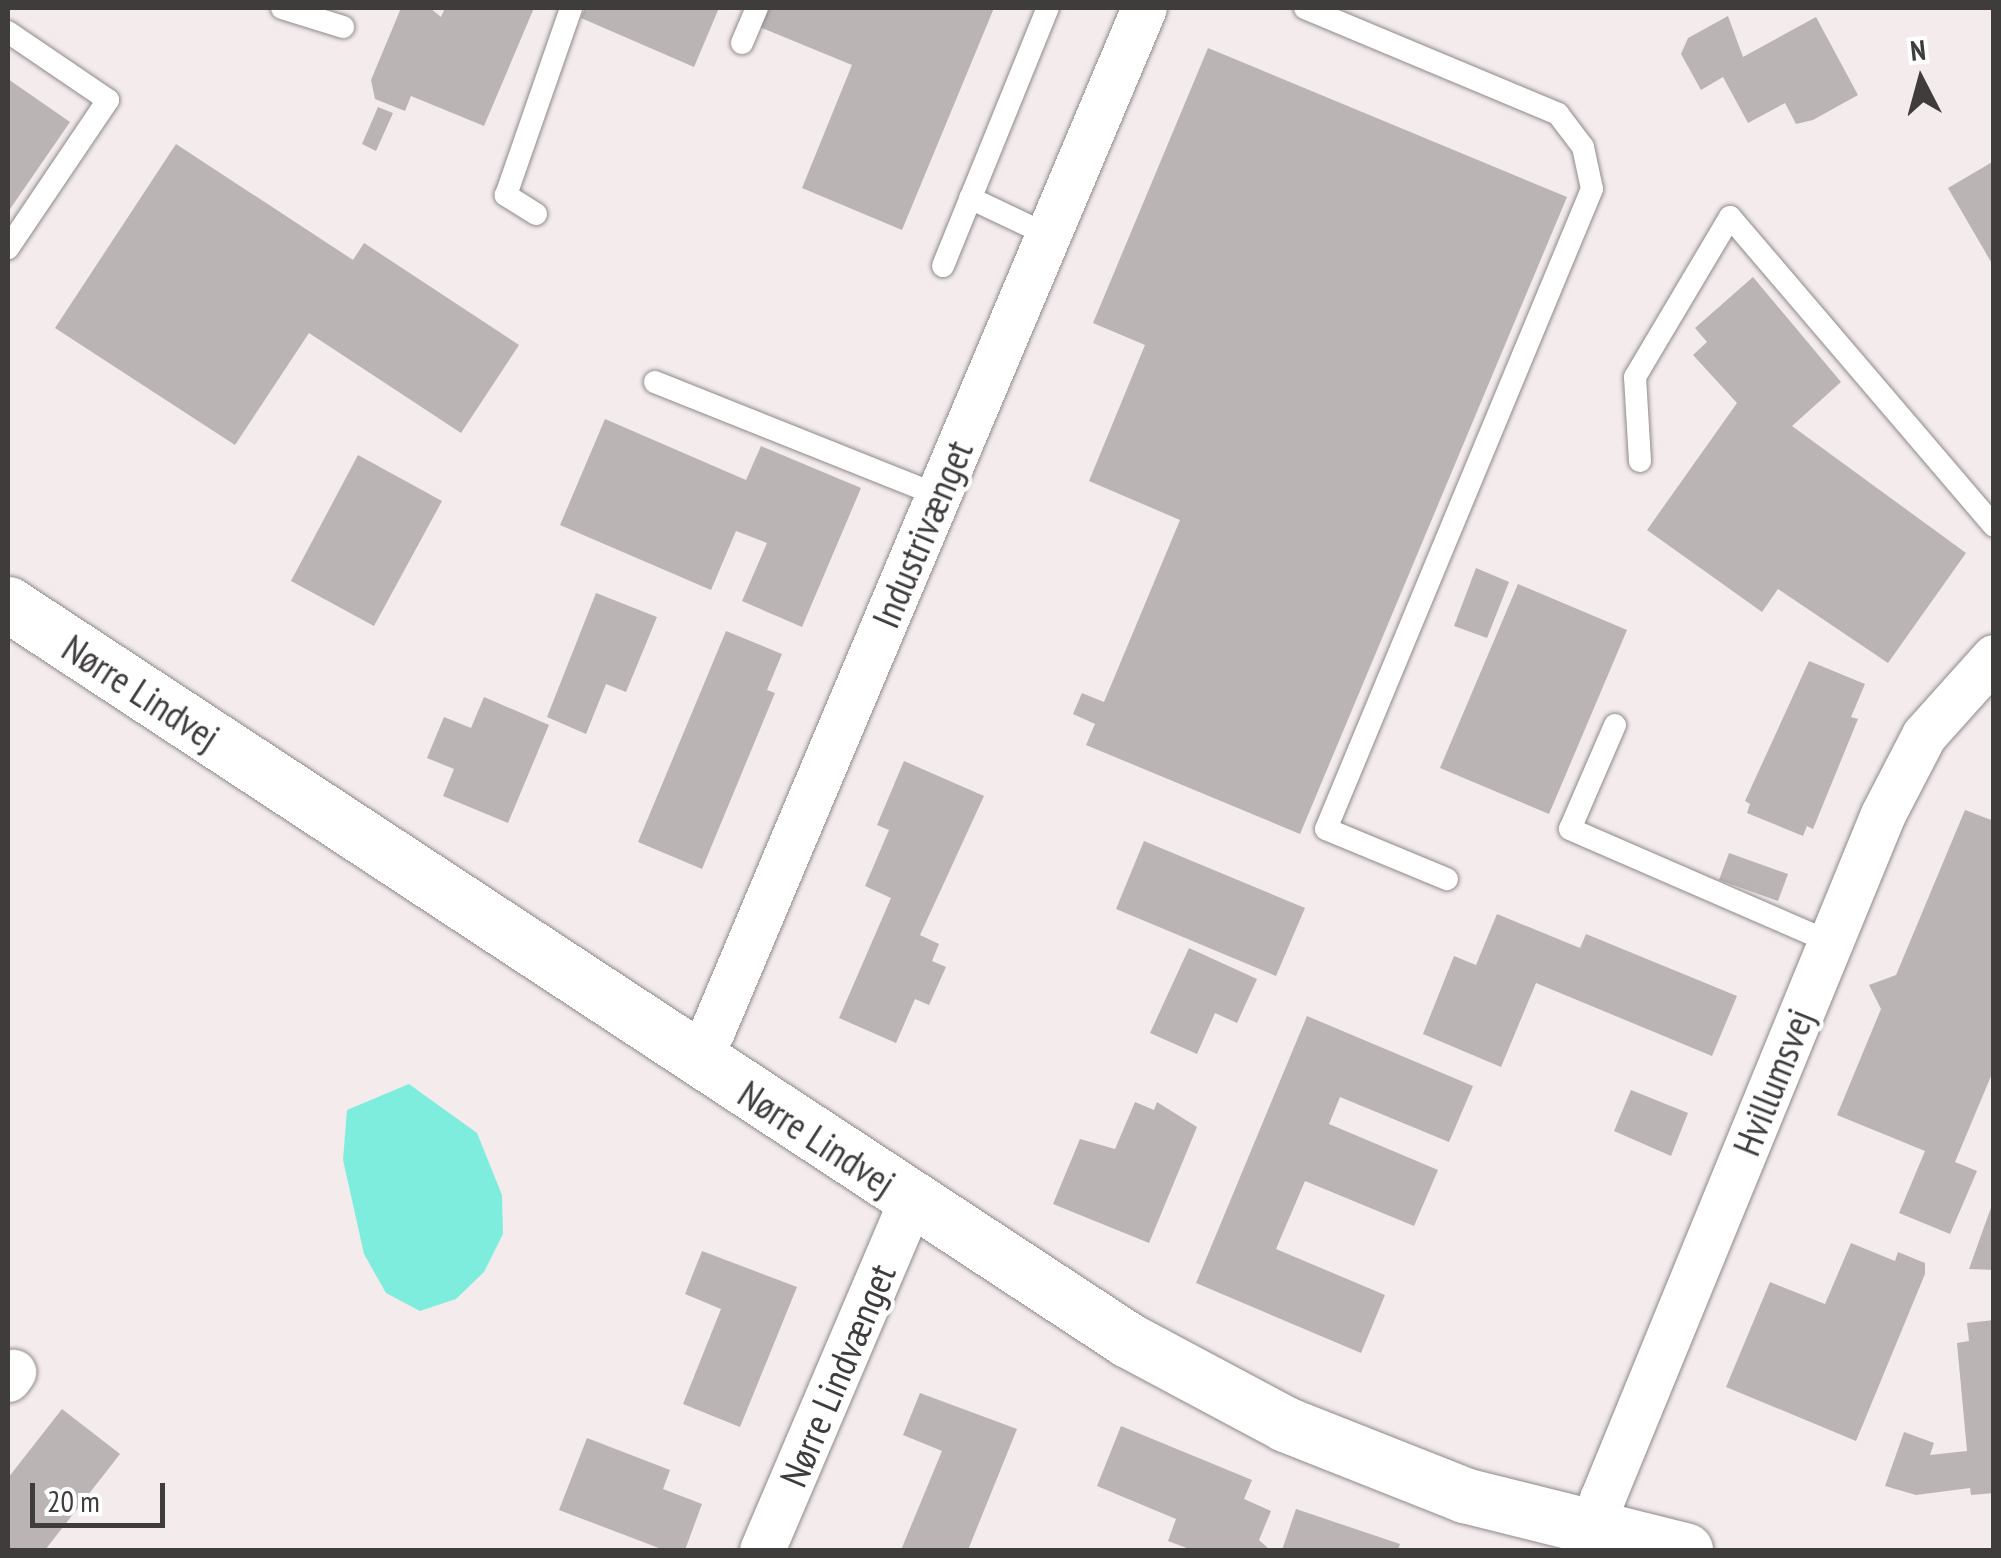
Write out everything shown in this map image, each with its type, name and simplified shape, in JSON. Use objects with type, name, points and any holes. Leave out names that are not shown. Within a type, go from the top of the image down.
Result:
[{"type":"street","name":"Industrivænget","points":[[695,1058],[1144,8]]},
{"type":"street","name":"Nørre Lindvej","points":[[8,604],[1128,1340],[1286,1424],[1464,1495],[1596,1532],[1685,1550]]},
{"type":"street","name":"Hvillumsvej","points":[[1596,1532],[1602,1499],[1830,942],[1924,734],[1994,657]]},
{"type":"street","name":"Nørre Lindvænget","points":[[762,1550],[911,1200]]},
{"type":"lane","points":[[282,8],[342,28]]},
{"type":"lane","points":[[536,214],[506,194],[572,8]]},
{"type":"lane","points":[[742,42],[757,8]]},
{"type":"lane","points":[[943,266],[1048,8]]},
{"type":"lane","points":[[1305,8],[1558,114],[1584,147],[1592,189],[1326,829],[1447,879]]},
{"type":"lane","points":[[8,32],[108,100],[8,248]]},
{"type":"lane","points":[[970,198],[1048,235]]},
{"type":"lane","points":[[1640,461],[1635,377],[1730,217],[1994,526]]},
{"type":"lane","points":[[655,382],[938,495]]},
{"type":"lane","points":[[1615,725],[1570,829],[1830,942]]},
{"type":"shaded area","points":[[409,1084],[477,1133],[502,1195],[503,1234],[484,1272],[456,1299],[420,1311],[386,1293],[364,1254],[343,1160],[347,1110]]},
{"type":"building","points":[[401,8],[430,8],[441,17],[445,8],[534,8],[484,126],[411,96],[405,111],[375,99],[371,80]]},
{"type":"building","points":[[585,8],[719,8],[694,67],[581,18]]},
{"type":"building","points":[[765,8],[994,8],[902,230],[802,188],[852,65],[757,26]]},
{"type":"building","points":[[1728,16],[1743,57],[1816,17],[1858,95],[1813,120],[1796,124],[1785,103],[1748,123],[1723,77],[1701,90],[1681,54],[1688,38]]},
{"type":"building","points":[[1208,48],[1567,197],[1300,834],[1086,745],[1095,724],[1073,714],[1082,693],[1104,702],[1180,520],[1089,481],[1145,345],[1093,323]]},
{"type":"building","points":[[8,79],[70,122],[8,212]]},
{"type":"building","points":[[378,107],[393,113],[376,151],[362,144]]},
{"type":"building","points":[[176,144],[353,260],[364,243],[519,345],[461,433],[309,333],[235,445],[55,328]]},
{"type":"building","points":[[1994,161],[1994,267],[1948,188]]},
{"type":"building","points":[[1753,277],[1841,382],[1792,426],[1966,553],[1888,663],[1778,589],[1762,612],[1647,530],[1737,403],[1693,355],[1707,342],[1695,328]]},
{"type":"building","points":[[605,419],[746,480],[761,446],[861,488],[802,627],[742,601],[767,543],[736,531],[711,590],[560,525]]},
{"type":"building","points":[[358,455],[442,501],[374,626],[291,581]]},
{"type":"building","points":[[1476,568],[1509,582],[1487,638],[1454,626]]},
{"type":"building","points":[[1518,584],[1627,630],[1549,814],[1440,768]]},
{"type":"building","points":[[596,593],[657,617],[626,692],[606,684],[586,734],[547,717]]},
{"type":"building","points":[[726,631],[782,654],[767,690],[775,693],[702,869],[638,842]]},
{"type":"building","points":[[1809,661],[1865,684],[1851,717],[1858,719],[1813,829],[1807,826],[1803,836],[1747,813],[1750,804],[1745,801]]},
{"type":"building","points":[[484,697],[549,725],[508,823],[443,796],[454,769],[427,758],[444,717],[471,728]]},
{"type":"building","points":[[904,761],[984,796],[920,935],[939,944],[932,961],[946,967],[929,1005],[915,999],[896,1043],[839,1018],[891,898],[865,886],[889,830],[877,825]]},
{"type":"building","points":[[1965,810],[1994,821],[1994,1069],[1955,1162],[1977,1171],[1950,1234],[1899,1213],[1925,1151],[1837,1115],[1881,1009],[1869,985],[1896,975]]},
{"type":"building","points":[[1144,841],[1305,908],[1276,976],[1116,909]]},
{"type":"building","points":[[1729,853],[1788,874],[1778,901],[1719,880]]},
{"type":"building","points":[[1497,914],[1580,948],[1586,934],[1737,996],[1712,1056],[1536,983],[1501,1067],[1423,1034],[1454,956],[1476,965]]},
{"type":"building","points":[[1189,948],[1257,979],[1237,1023],[1215,1013],[1197,1054],[1150,1033]]},
{"type":"building","points":[[1307,1016],[1473,1086],[1449,1142],[1340,1097],[1329,1124],[1438,1170],[1414,1226],[1305,1181],[1276,1249],[1385,1295],[1361,1353],[1196,1283]]},
{"type":"building","points":[[1631,1090],[1688,1113],[1671,1156],[1614,1131]]},
{"type":"building","points":[[1135,1102],[1154,1110],[1157,1102],[1197,1127],[1149,1243],[1053,1204],[1080,1139],[1115,1149]]},
{"type":"building","points":[[1993,1202],[1994,1270],[1969,1269]]},
{"type":"building","points":[[1851,1243],[1895,1261],[1898,1252],[1925,1263],[1925,1274],[1856,1441],[1726,1387],[1770,1282],[1825,1304]]},
{"type":"building","points":[[702,1251],[797,1287],[740,1427],[683,1404],[721,1309],[685,1294]]},
{"type":"building","points":[[1994,1320],[1994,1493],[1971,1495],[1970,1488],[1916,1495],[1885,1486],[1904,1432],[1934,1443],[1930,1455],[1967,1451],[1957,1343],[1969,1341],[1967,1323]]},
{"type":"building","points":[[920,1393],[1017,1429],[968,1550],[901,1550],[942,1451],[903,1435]]},
{"type":"building","points":[[62,1409],[120,1454],[45,1550],[8,1550],[8,1478]]},
{"type":"building","points":[[1121,1426],[1252,1480],[1244,1499],[1271,1511],[1259,1540],[1270,1550],[1192,1550],[1168,1541],[1176,1519],[1097,1486]]},
{"type":"building","points":[[587,1438],[670,1470],[663,1489],[702,1504],[685,1550],[664,1550],[559,1510]]},
{"type":"building","points":[[1296,1509],[1400,1544],[1398,1550],[1282,1550]]}]
